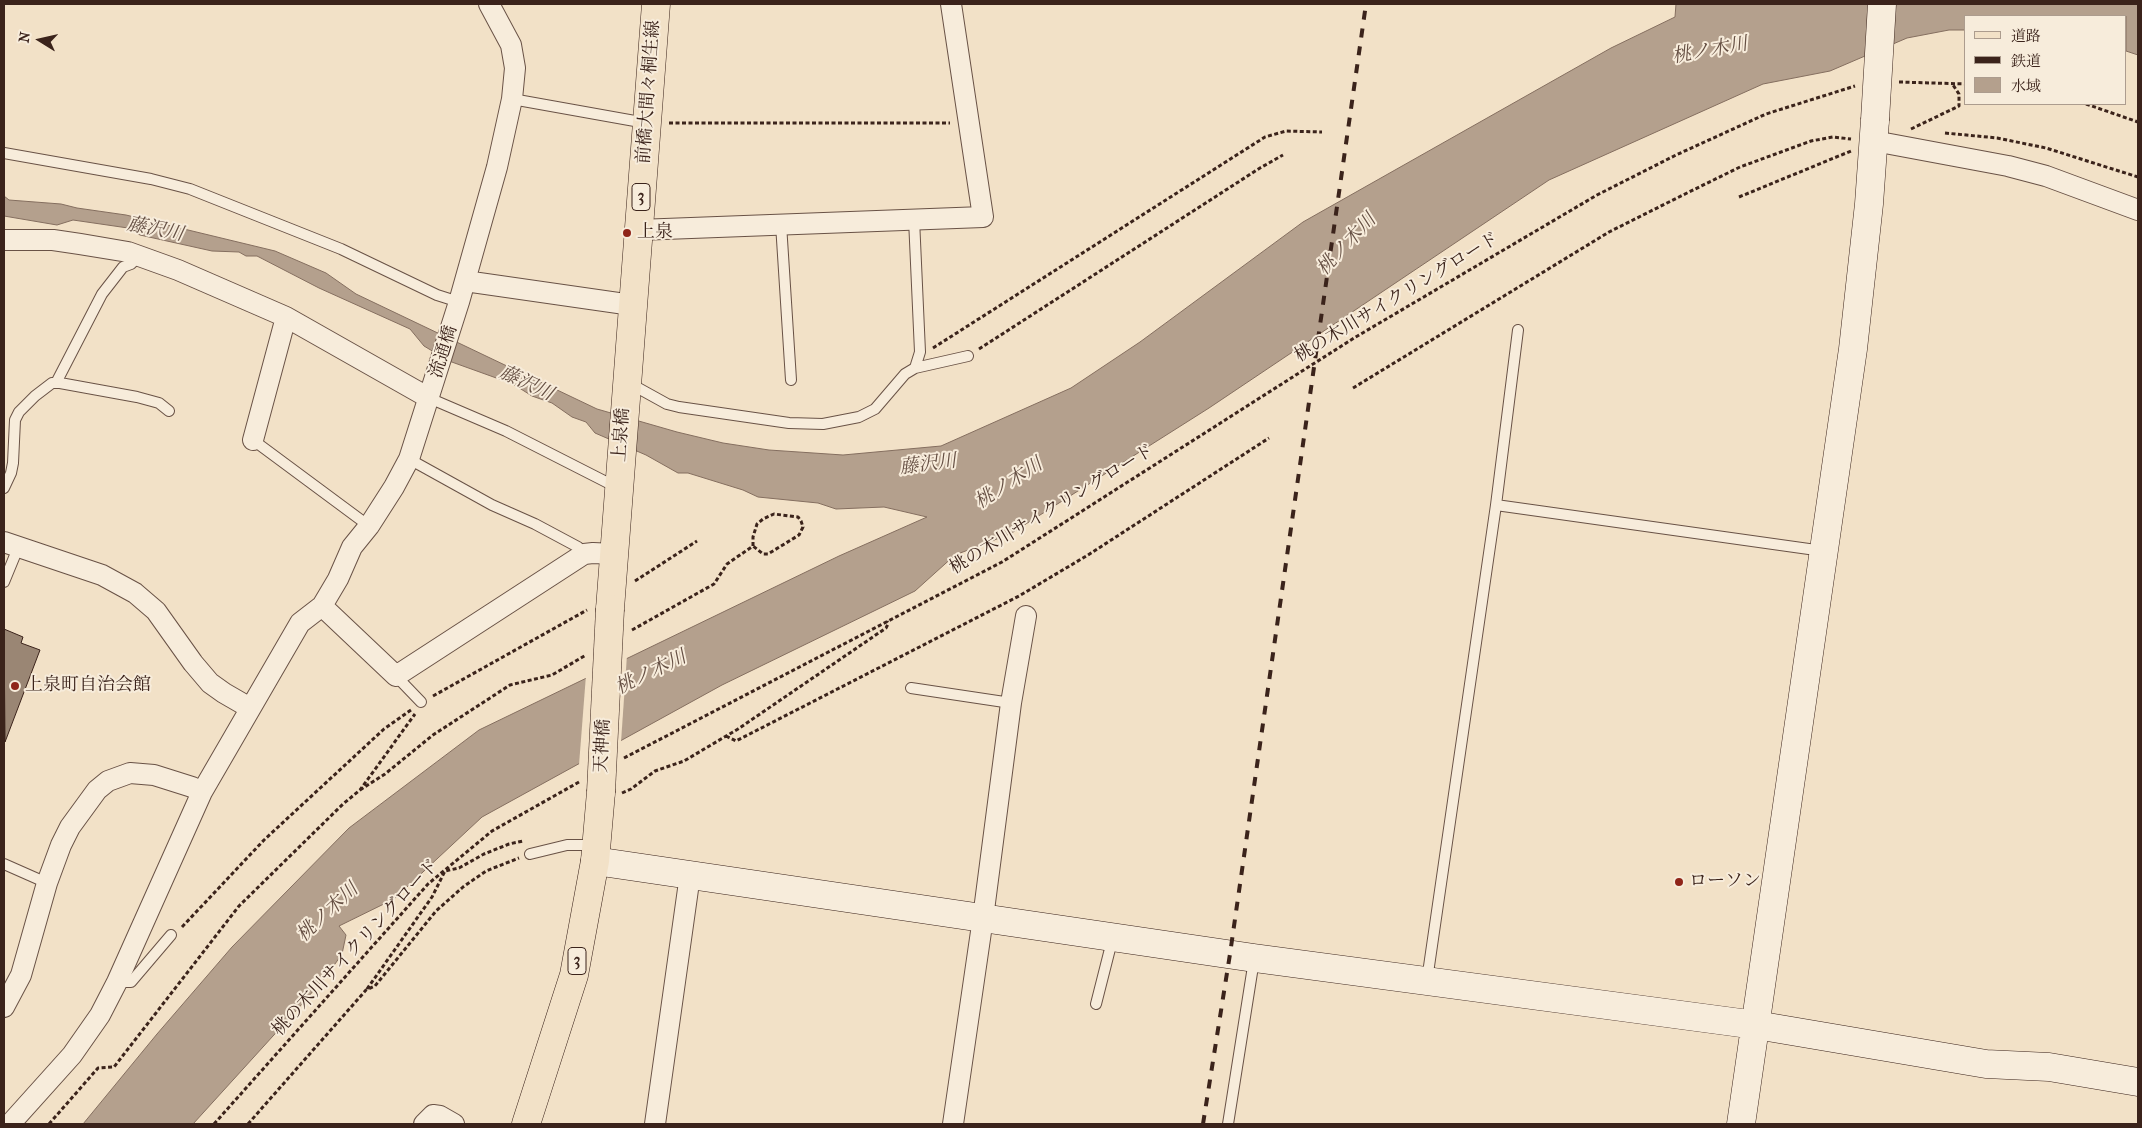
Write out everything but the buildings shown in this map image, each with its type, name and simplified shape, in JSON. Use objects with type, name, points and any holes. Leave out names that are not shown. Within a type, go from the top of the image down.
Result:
[{"type":"main road","name":"前橋大間々桐生線","points":[[626,385],[656,4]]},
{"type":"main road","name":"上泉橋","points":[[619,485],[626,385]]},
{"type":"main road","name":"3","points":[[611,603],[619,485]]},
{"type":"main road","name":"天神橋","points":[[601,789],[611,603]]},
{"type":"main road","name":"3","points":[[526,1124],[574,976],[596,853],[601,789]]},
{"type":"street","name":"流通橋","points":[[322,606],[338,579],[352,547],[369,526],[409,459],[465,281],[496,167],[512,99],[515,68],[511,45],[489,4]]},
{"type":"street","points":[[638,230],[983,217],[951,4]]},
{"type":"street","points":[[1741,1124],[1853,349],[1874,130],[1882,4]]},
{"type":"street","points":[[1874,130],[1898,144],[2015,168],[2072,185],[2138,210]]},
{"type":"street","points":[[4,240],[53,240],[139,256],[210,283],[286,317],[430,394]]},
{"type":"street","points":[[465,281],[632,306]]},
{"type":"street","points":[[253,440],[286,317]]},
{"type":"street","points":[[11,545],[102,575],[135,593],[156,611],[210,682],[224,693],[250,708]]},
{"type":"street","points":[[10,1124],[72,1055],[96,1021],[117,982],[202,792],[300,623],[322,606],[400,679],[584,554],[593,552],[614,554]]},
{"type":"street","points":[[953,1124],[983,918],[1010,703],[1026,616]]},
{"type":"street","points":[[4,1007],[21,975],[47,883],[61,845],[70,827],[97,790],[108,781],[130,773],[142,773],[192,787],[202,792]]},
{"type":"street","points":[[596,853],[690,875],[1254,958],[1756,1025],[1986,1064],[2049,1068],[2138,1082]]},
{"type":"street","points":[[654,1124],[690,875]]},
{"type":"street","points":[[424,1124],[433,1115],[440,1116],[454,1124]]},
{"type":"lane","points":[[512,99],[646,123]]},
{"type":"lane","points":[[4,153],[151,179],[190,189],[340,249],[437,295],[457,307]]},
{"type":"lane","points":[[914,219],[920,352],[914,368]]},
{"type":"lane","points":[[781,224],[791,380]]},
{"type":"lane","points":[[56,383],[102,294],[123,267],[131,264],[139,256]]},
{"type":"lane","points":[[1427,981],[1496,505],[1518,330]]},
{"type":"lane","points":[[626,385],[667,404],[679,407],[789,423],[823,424],[859,417],[875,409],[905,374],[914,368],[968,356]]},
{"type":"lane","points":[[4,488],[11,473],[14,453],[14,426],[19,412],[43,389],[56,383],[137,397],[158,403],[169,411]]},
{"type":"lane","points":[[430,394],[619,485]]},
{"type":"lane","points":[[253,440],[369,526]]},
{"type":"lane","points":[[409,459],[492,505],[578,547],[584,554]]},
{"type":"lane","points":[[1496,505],[1824,551]]},
{"type":"lane","points":[[4,582],[11,545]]},
{"type":"lane","points":[[400,679],[421,702]]},
{"type":"lane","points":[[911,688],[1010,703]]},
{"type":"lane","points":[[530,854],[567,845],[596,853]]},
{"type":"lane","points":[[4,864],[47,883]]},
{"type":"lane","points":[[117,982],[131,982],[171,935]]},
{"type":"lane","points":[[1096,1004],[1113,936]]},
{"type":"lane","points":[[1228,1124],[1254,958]]},
{"type":"path","points":[[1895,82],[1964,84]]},
{"type":"path","points":[[1908,132],[1917,125],[1959,106],[1958,94],[1952,84]]},
{"type":"path","name":"桃の木川サイクリングロード","points":[[616,762],[1002,562],[1354,338],[1597,195],[1676,155],[1766,114],[1858,85]]},
{"type":"path","points":[[2089,105],[2138,122]]},
{"type":"path","points":[[646,123],[969,123]]},
{"type":"path","points":[[1739,197],[1874,130]]},
{"type":"path","points":[[1353,388],[1609,232],[1740,167],[1810,141],[1874,130]]},
{"type":"path","points":[[918,358],[1264,137],[1286,131],[1322,132]]},
{"type":"path","points":[[968,356],[1283,155]]},
{"type":"path","points":[[726,736],[736,741],[1019,596],[1088,555],[1269,438]]},
{"type":"path","points":[[171,935],[176,933],[271,833],[384,729],[421,702],[611,603],[697,541]]},
{"type":"path","name":"桃の木川サイクリングロード","points":[[214,1124],[428,884],[492,831],[601,789],[631,789],[655,771],[684,761],[726,736],[886,628],[888,624],[886,621]]},
{"type":"path","points":[[50,1124],[98,1068],[114,1067],[239,906],[343,804],[360,790],[421,702]]},
{"type":"path","points":[[248,1124],[366,990],[432,896],[445,871],[459,868],[484,854],[509,844],[525,841]]},
{"type":"path","points":[[366,990],[375,986],[436,911],[463,887],[486,871],[530,854]]},
{"type":"water","points":[[1676,4],[2138,4],[2138,55],[2127,51],[2127,15],[1964,15],[1964,30],[1949,30],[1907,38],[1830,71],[1763,84],[1549,180],[1209,408],[1010,534],[955,555],[915,591],[722,685],[482,817],[394,899],[339,926],[346,935],[342,954],[330,971],[193,1124],[83,1124],[232,947],[349,828],[479,730],[839,556],[927,517],[884,507],[836,509],[818,503],[758,497],[743,490],[688,473],[678,473],[646,455],[595,433],[586,422],[572,417],[552,403],[532,396],[513,384],[449,361],[424,346],[410,329],[319,288],[257,256],[246,256],[239,252],[212,251],[140,235],[128,228],[73,220],[57,225],[4,216],[4,196],[9,200],[61,204],[126,215],[275,251],[326,273],[356,294],[597,409],[677,432],[723,443],[769,450],[843,455],[941,446],[1071,388],[1140,342],[1303,222],[1611,48],[1675,17]]},
{"type":"pier","points":[[627,655],[621,742],[579,765],[586,675]]},
{"type":"railway","points":[[1203,1124],[1230,954],[1366,4]]},
{"type":"place","name":"上泉","points":[[627,233]]},
{"type":"place","name":"上泉町自治会館","points":[[15,686]]},
{"type":"place","name":"ローソン","points":[[1679,882]]},
{"type":"water label","name":"桃ノ木川","points":[[1710,51]]},
{"type":"water label","name":"藤沢川","points":[[155,230]]},
{"type":"water label","name":"桃ノ木川","points":[[1347,245]]},
{"type":"water label","name":"藤沢川","points":[[526,384]]},
{"type":"water label","name":"藤沢川","points":[[928,465]]},
{"type":"water label","name":"桃ノ木川","points":[[1009,484]]},
{"type":"water label","name":"桃ノ木川","points":[[651,673]]},
{"type":"water label","name":"桃ノ木川","points":[[328,913]]}]
